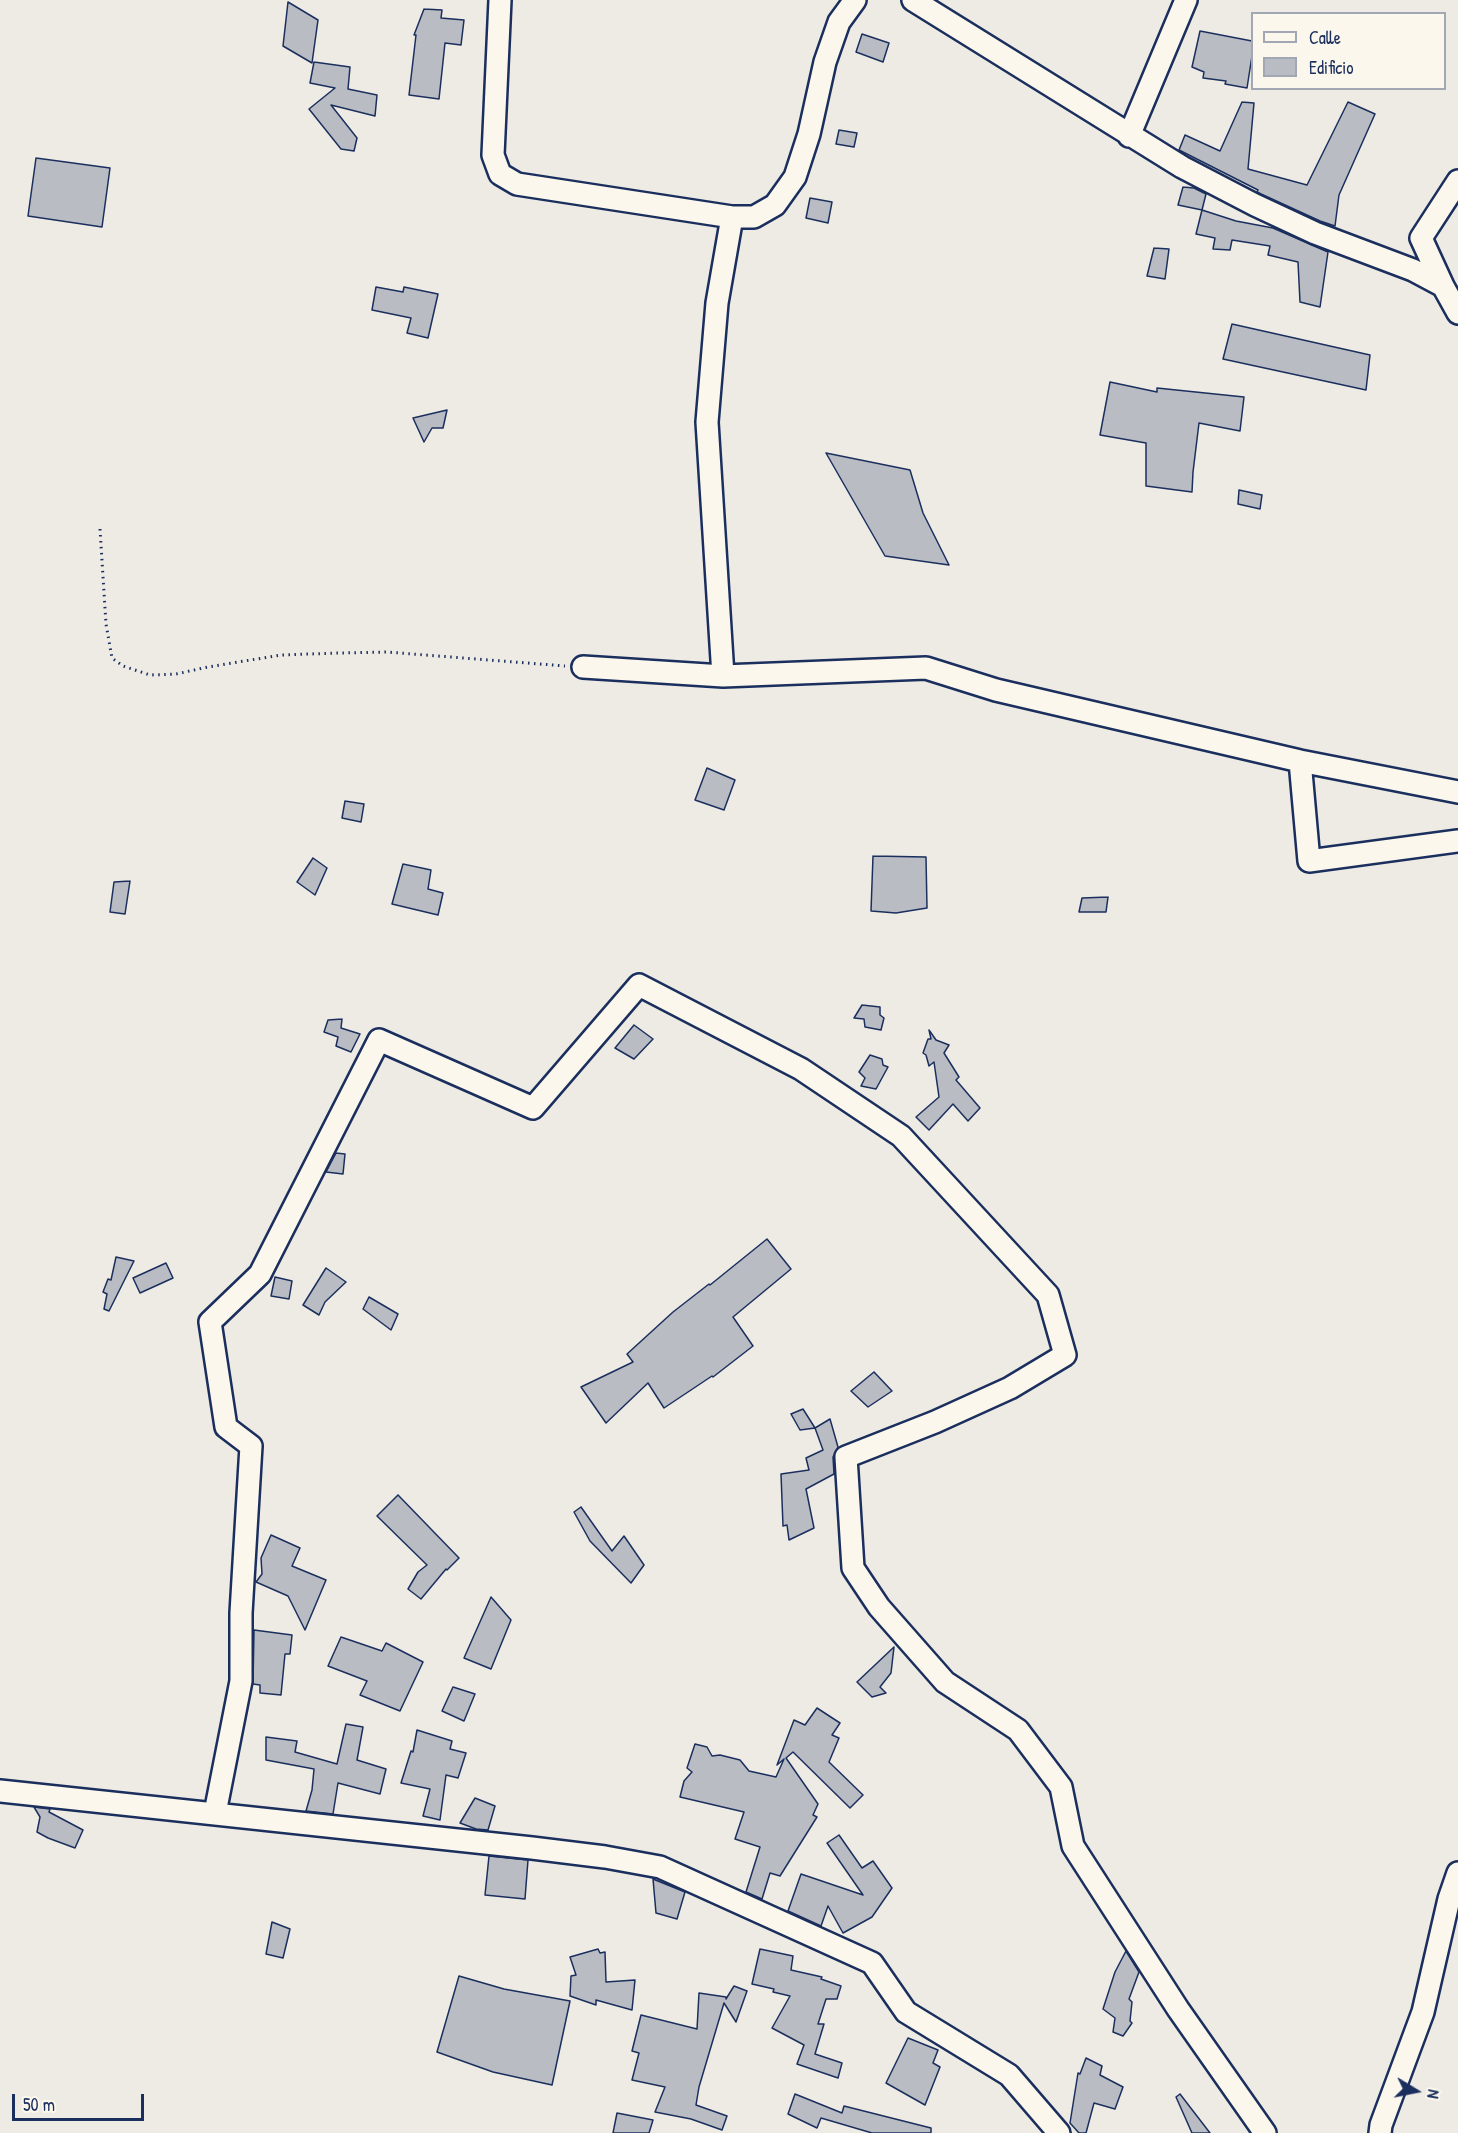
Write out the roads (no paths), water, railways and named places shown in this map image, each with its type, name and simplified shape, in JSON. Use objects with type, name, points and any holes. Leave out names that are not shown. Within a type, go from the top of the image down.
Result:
[{"type":"street","points":[[500,0],[493,155],[500,174],[517,184],[732,217],[754,217],[775,205],[795,177],[809,134],[825,62],[839,22],[855,0]]},
{"type":"street","points":[[913,0],[1182,167],[1315,233],[1413,270],[1443,286]]},
{"type":"street","points":[[1129,136],[1186,0]]},
{"type":"street","points":[[1458,181],[1420,238],[1458,313]]},
{"type":"street","points":[[723,676],[707,422],[717,303],[732,217]]},
{"type":"street","points":[[583,667],[723,676],[926,668],[996,690],[1300,761],[1458,792]]},
{"type":"street","points":[[1300,761],[1308,861],[1458,841]]},
{"type":"street","points":[[215,1813],[241,1681],[241,1613],[251,1446],[226,1427],[210,1322],[260,1275],[379,1040],[533,1108],[639,985],[801,1069],[901,1136],[1048,1295],[1065,1355],[1011,1388],[846,1457],[853,1568],[879,1607],[945,1682],[1018,1731],[1061,1787],[1073,1846],[1178,2009],[1265,2133]]},
{"type":"street","points":[[0,1791],[532,1848],[605,1857],[660,1867],[872,1963],[906,2012],[1010,2076],[1059,2133]]},
{"type":"street","points":[[1380,2133],[1423,2012],[1449,1899],[1458,1873]]}]
